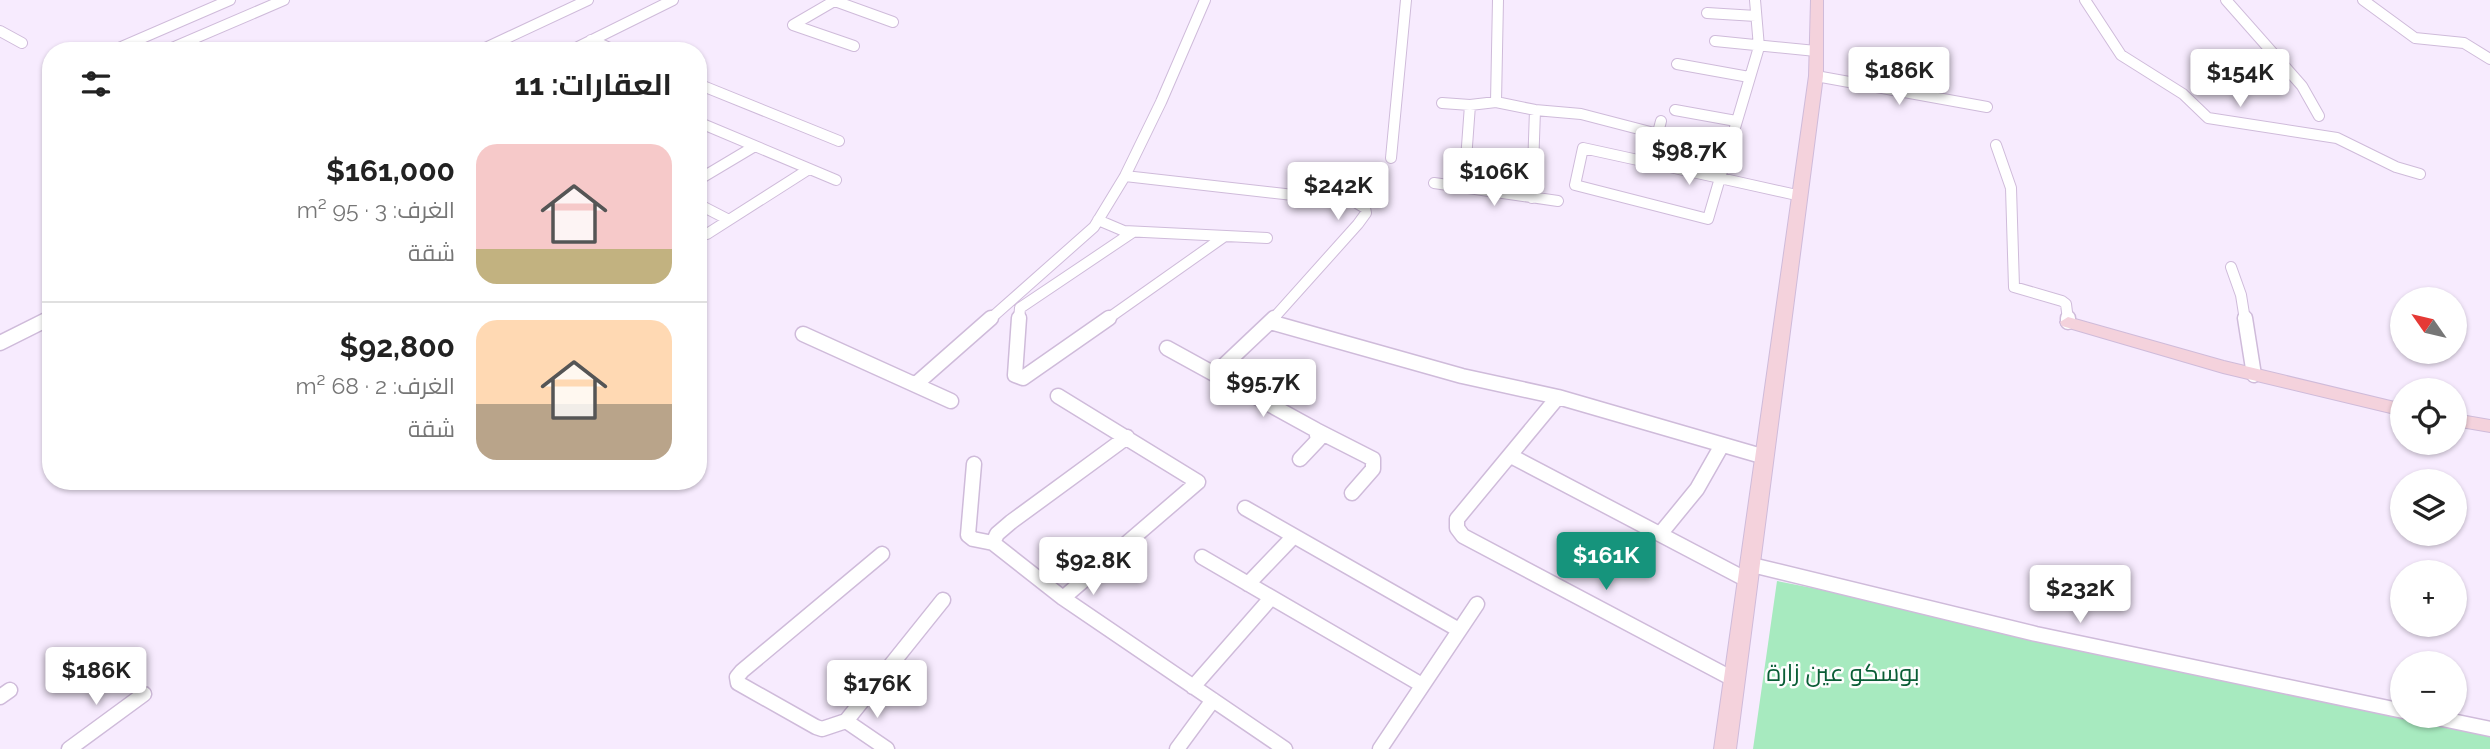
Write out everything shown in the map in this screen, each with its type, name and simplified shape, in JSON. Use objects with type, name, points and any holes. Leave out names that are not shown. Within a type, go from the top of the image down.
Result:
[{"type":"main road","points":[[1724,749],[1816,76],[1817,0]]},
{"type":"main road","points":[[2068,322],[2254,374],[2390,407]]},
{"type":"main road","points":[[2467,422],[2490,426]]},
{"type":"street","points":[[133,42],[230,0]]},
{"type":"street","points":[[187,42],[284,0]]},
{"type":"street","points":[[498,42],[588,0]]},
{"type":"street","points":[[587,42],[673,0]]},
{"type":"street","points":[[854,46],[793,25],[835,0],[893,22]]},
{"type":"street","points":[[916,384],[1082,240],[1098,220],[1125,176],[1161,102],[1205,0]]},
{"type":"street","points":[[1391,158],[1406,0]]},
{"type":"street","points":[[1496,102],[1498,0]]},
{"type":"street","points":[[1755,0],[1759,47],[1719,178],[1708,219],[1575,185],[1583,148],[1650,163],[1719,178],[1801,196]]},
{"type":"street","points":[[2085,0],[2121,55],[2183,94],[2207,118],[2337,138],[2356,144],[2389,166],[2420,174]]},
{"type":"street","points":[[2226,0],[2302,86],[2319,116]]},
{"type":"street","points":[[2363,0],[2415,38],[2460,42],[2490,59]]},
{"type":"street","points":[[1707,13],[1756,16]]},
{"type":"street","points":[[0,31],[22,43]]},
{"type":"street","points":[[591,40],[596,42]]},
{"type":"street","points":[[1714,41],[1816,51]]},
{"type":"street","points":[[2479,52],[2490,51]]},
{"type":"street","points":[[1677,64],[1749,77]]},
{"type":"street","points":[[1816,76],[1987,107]]},
{"type":"street","points":[[707,87],[839,141]]},
{"type":"street","points":[[1442,103],[1470,105],[1496,102],[1535,110],[1591,116],[1657,134]]},
{"type":"street","points":[[1464,187],[1470,105]]},
{"type":"street","points":[[1532,198],[1535,110]]},
{"type":"street","points":[[1675,110],[1736,121]]},
{"type":"street","points":[[1650,163],[1661,121]]},
{"type":"street","points":[[707,126],[836,180]]},
{"type":"street","points":[[1996,145],[2011,188],[2014,287],[2062,300],[2066,304],[2068,322]]},
{"type":"street","points":[[707,175],[755,146]]},
{"type":"street","points":[[707,234],[809,169]]},
{"type":"street","points":[[1125,176],[1355,202],[1365,208],[1366,212],[1357,224],[1270,322],[1219,370],[1226,379]]},
{"type":"street","points":[[1434,183],[1558,201]]},
{"type":"street","points":[[707,209],[729,220]]},
{"type":"street","points":[[1098,220],[1133,232],[1267,238]]},
{"type":"street","points":[[1133,232],[1020,308],[1015,375],[1023,378],[1225,236]]},
{"type":"street","points":[[2231,267],[2241,295],[2254,374]]},
{"type":"street","points":[[0,343],[42,322]]},
{"type":"street","points":[[1270,322],[1462,376],[1558,397],[1765,457]]},
{"type":"street","points":[[803,334],[951,401]]},
{"type":"street","points":[[1167,348],[1316,430],[1367,454],[1373,459],[1373,469],[1352,493]]},
{"type":"street","points":[[1058,396],[1198,482],[1063,598]]},
{"type":"street","points":[[1558,397],[1457,519],[1457,528],[1463,536],[1733,678]]},
{"type":"street","points":[[1300,459],[1318,440],[1316,430]]},
{"type":"street","points":[[993,543],[997,534],[1011,522],[1127,437]]},
{"type":"street","points":[[1661,533],[1697,489],[1722,445]]},
{"type":"street","points":[[1511,456],[1661,533],[1750,573],[2390,707]]},
{"type":"street","points":[[975,464],[968,535],[972,539],[993,543],[1063,598],[1285,749]]},
{"type":"street","points":[[1245,508],[1459,630]]},
{"type":"street","points":[[1248,584],[1294,536]]},
{"type":"street","points":[[882,554],[737,677],[738,683],[816,727],[822,729],[846,721],[943,600]]},
{"type":"street","points":[[1202,556],[1422,685]]},
{"type":"street","points":[[1194,687],[1271,598]]},
{"type":"street","points":[[1380,749],[1476,604]]},
{"type":"street","points":[[69,749],[144,694]]},
{"type":"street","points":[[1178,749],[1213,700]]},
{"type":"street","points":[[846,721],[887,749]]},
{"type":"street","points":[[2467,724],[2490,729]]},
{"type":"green space","name":"بوسكو عين زارة","points":[[1777,581],[2390,701],[2390,728],[2467,728],[2467,716],[2490,721],[2490,749],[1753,749]]}]
